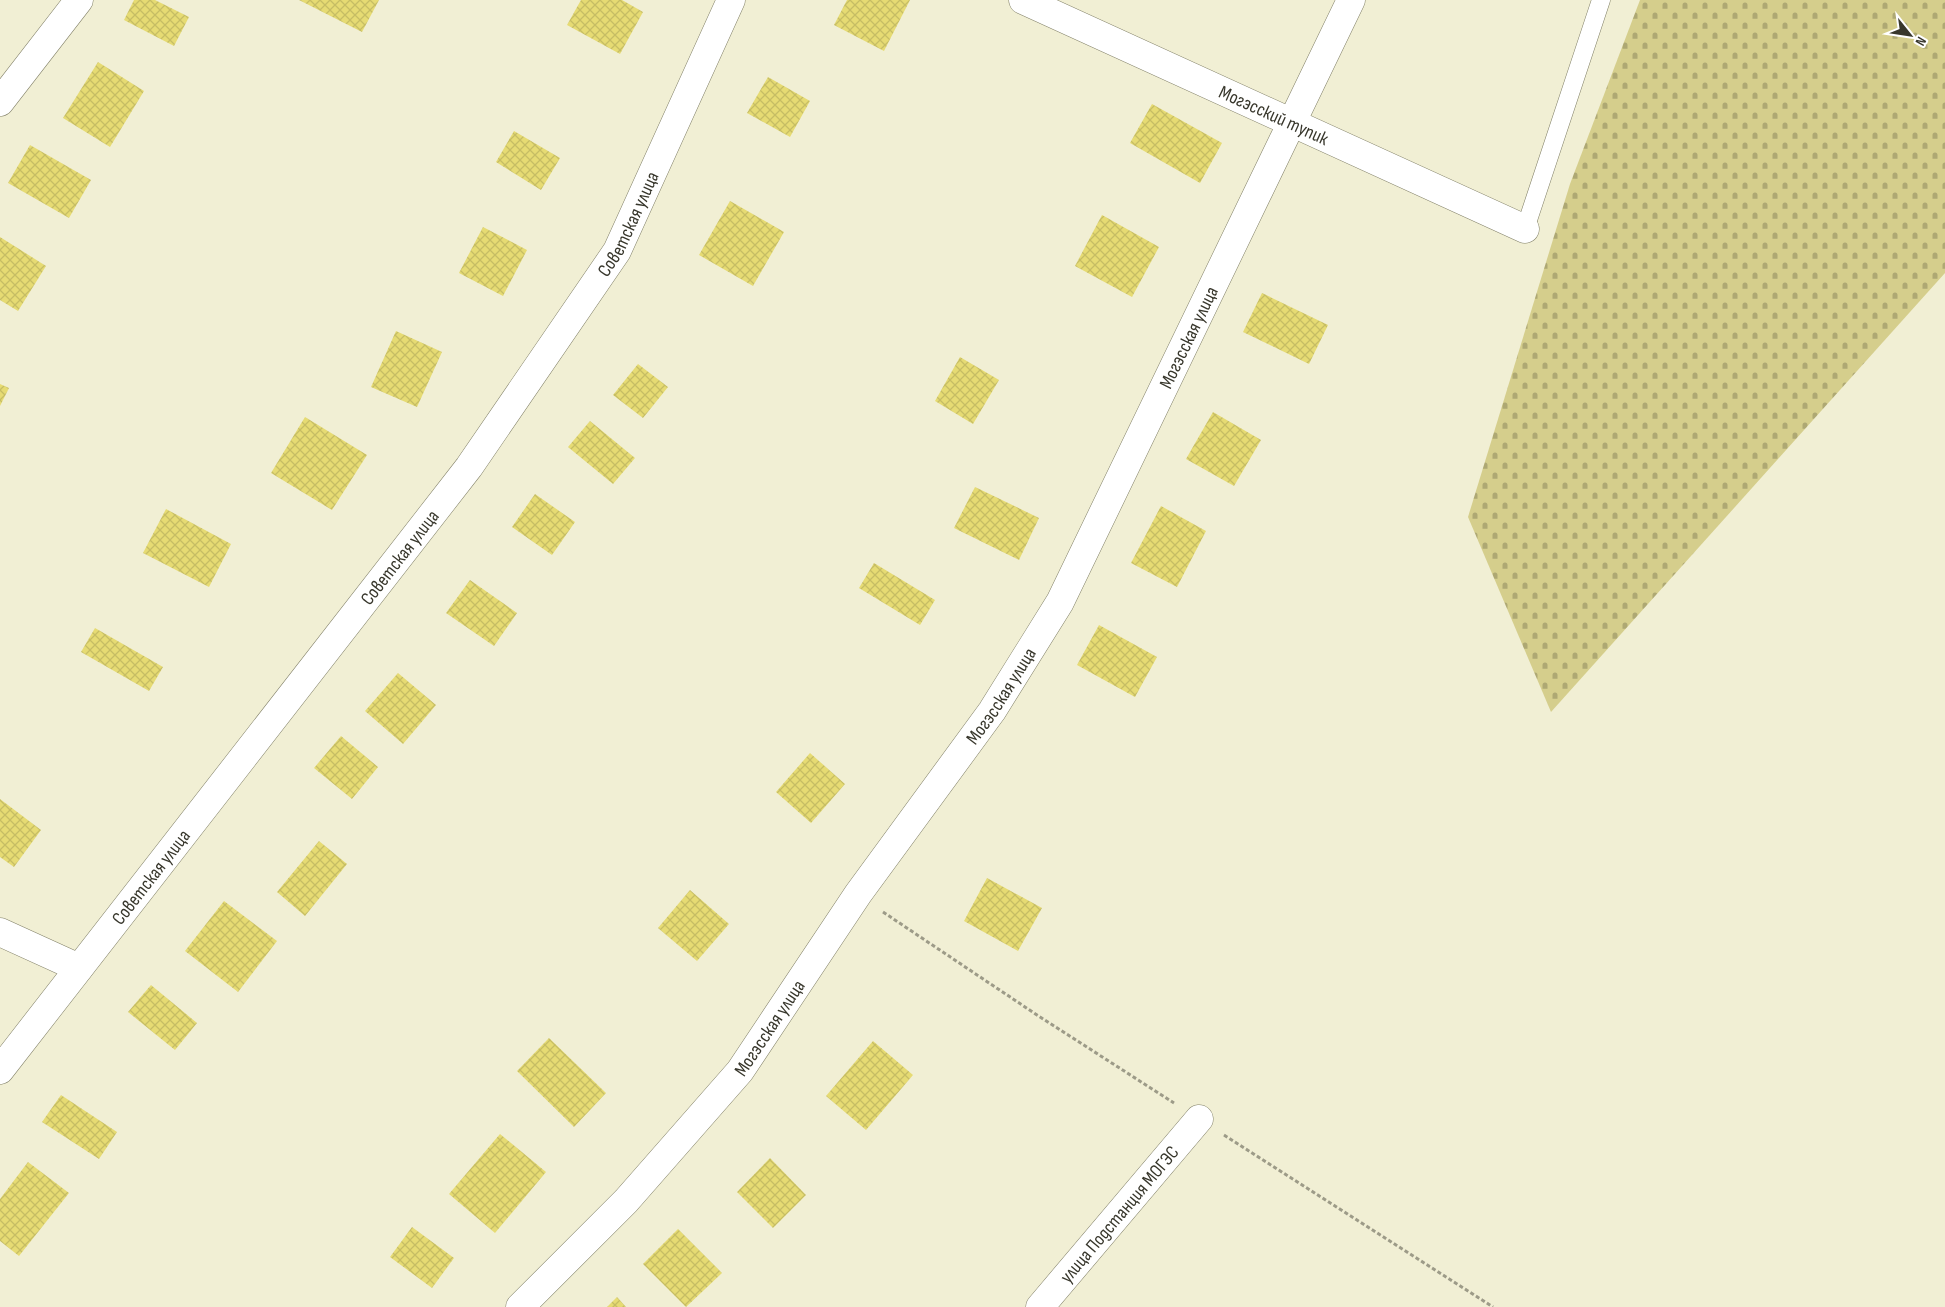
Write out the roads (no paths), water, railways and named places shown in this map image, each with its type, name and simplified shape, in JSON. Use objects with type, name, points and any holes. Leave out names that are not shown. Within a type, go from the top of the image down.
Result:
[{"type":"street","points":[[0,102],[79,0]]},
{"type":"street","name":"Советская улица","points":[[0,1070],[469,467],[617,251],[731,0]]},
{"type":"street","name":"Могэсский тупик","points":[[1023,0],[1525,229]]},
{"type":"street","name":"Могэсская улица","points":[[520,1307],[626,1201],[740,1070],[858,894],[992,711],[1060,602],[1352,0]]},
{"type":"street","points":[[0,932],[79,968]]},
{"type":"street","name":"улица Подстанция МОГЭС","points":[[1040,1307],[1199,1119]]},
{"type":"lane","points":[[1525,229],[1601,0]]}]
